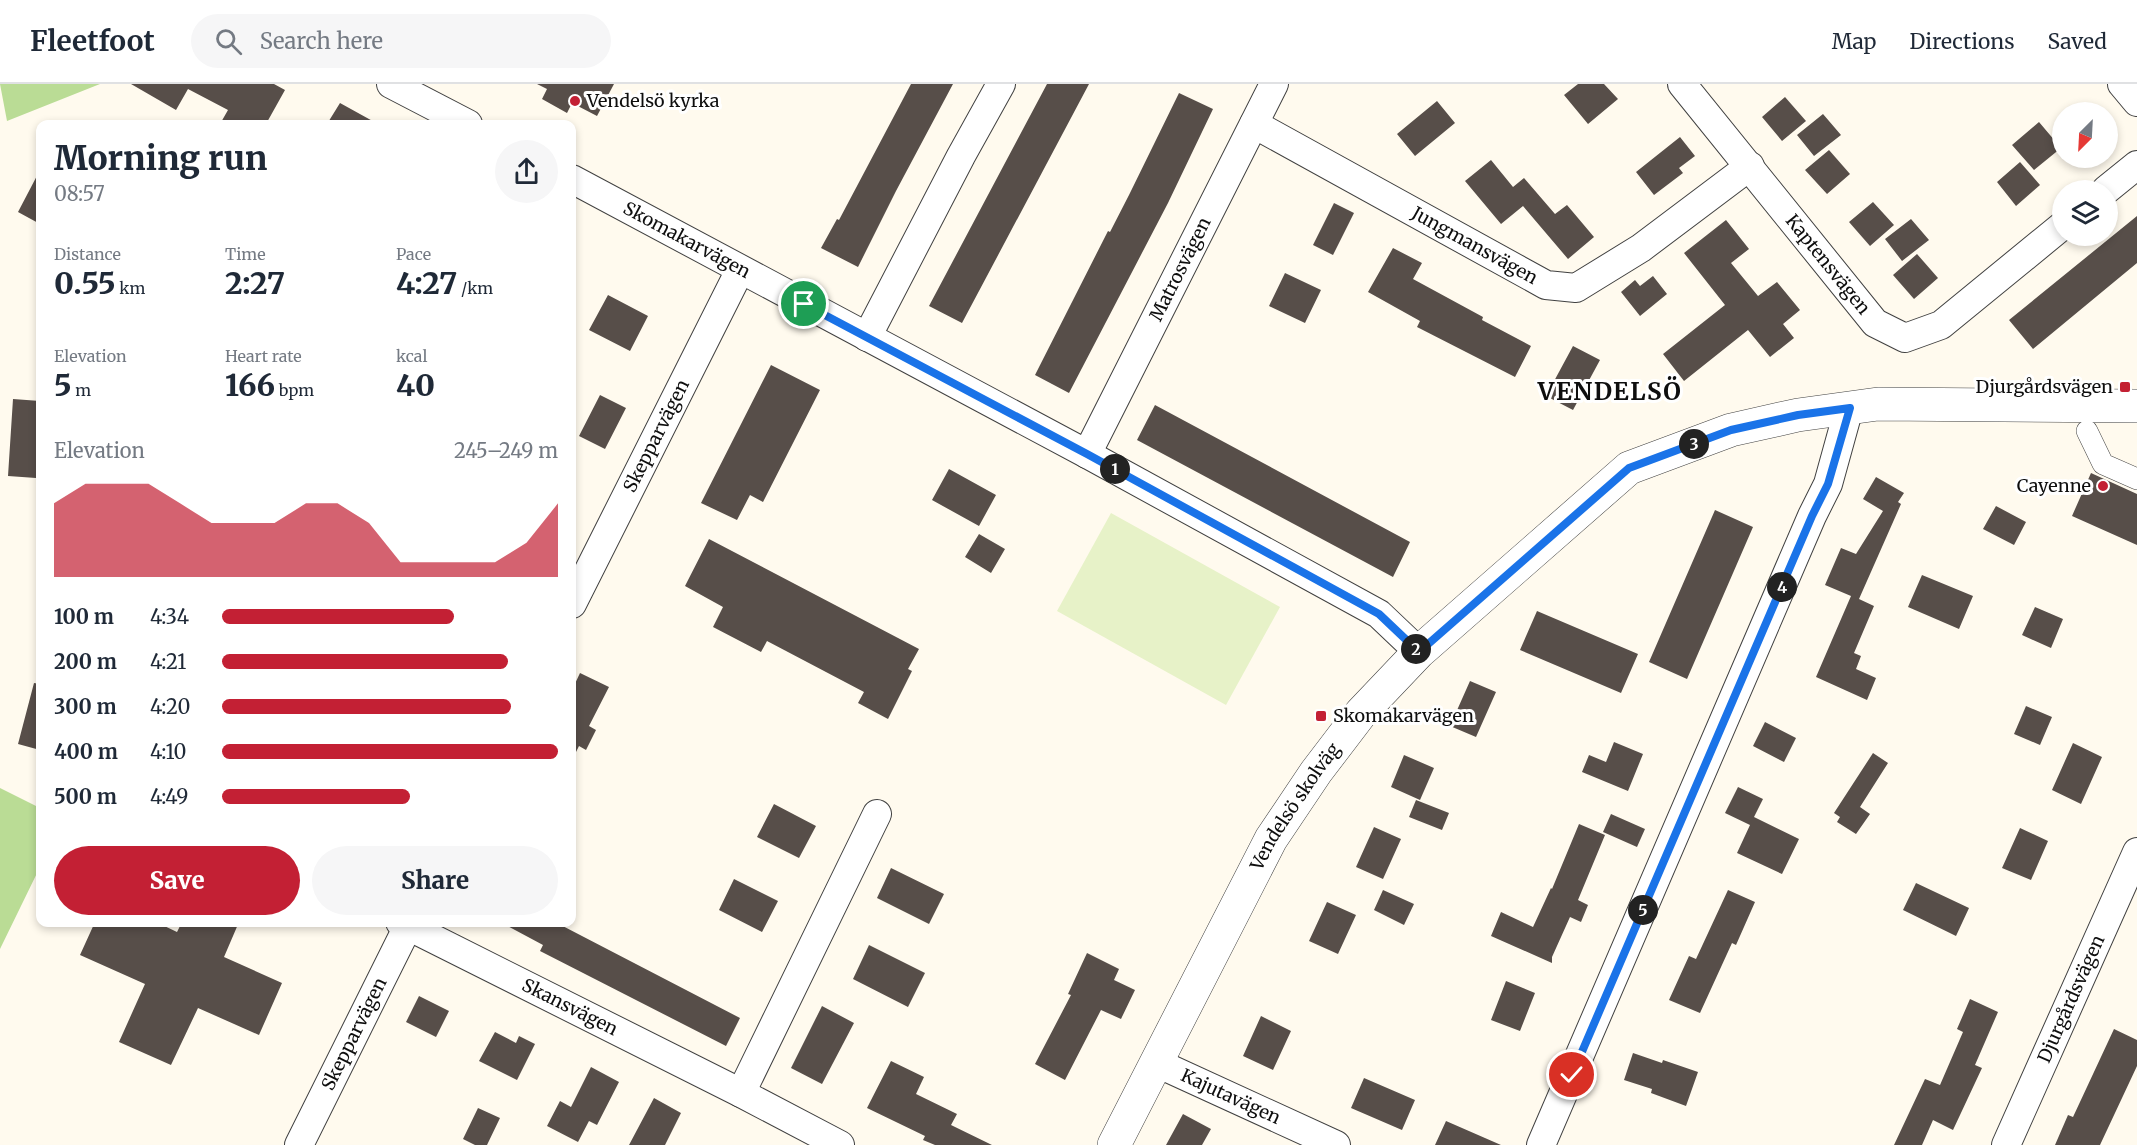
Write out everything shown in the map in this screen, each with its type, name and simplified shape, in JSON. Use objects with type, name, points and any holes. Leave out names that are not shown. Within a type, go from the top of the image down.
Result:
[{"type":"street","points":[[391,84],[460,120]]},
{"type":"street","points":[[867,337],[1000,84]]},
{"type":"street","name":"Matrosvägen","points":[[1087,454],[1274,84]]},
{"type":"street","name":"Kaptensvägen","points":[[1682,84],[1875,323],[1905,338],[1941,325],[2052,234]]},
{"type":"street","points":[[2122,84],[2137,102]]},
{"type":"street","name":"Jungmansvägen","points":[[1254,124],[1546,285],[1576,288],[1641,248],[1750,166]]},
{"type":"street","points":[[2118,180],[2137,165]]},
{"type":"street","name":"Skomakarvägen","points":[[576,181],[1087,454],[1379,614],[1419,652]]},
{"type":"street","name":"Skepparvägen","points":[[576,596],[740,270]]},
{"type":"street","name":"Vendelsö skolväg","points":[[1114,1145],[1167,1069],[1271,839],[1316,772],[1361,713],[1419,652],[1629,468],[1731,430],[1798,415],[1878,404],[2137,406]]},
{"type":"street","points":[[1541,1145],[1812,516],[1828,484],[1850,408]]},
{"type":"street","points":[[2087,431],[2103,464],[2137,479]]},
{"type":"street","points":[[741,1093],[877,814]]},
{"type":"street","name":"Djurgårdsvägen","points":[[2006,1145],[2137,852]]},
{"type":"street","name":"Skepparvägen","points":[[299,1145],[405,927]]},
{"type":"street","name":"Skansvägen","points":[[412,927],[741,1093],[809,1138],[840,1145]]},
{"type":"street","name":"Kajutavägen","points":[[1167,1069],[1336,1145]]},
{"type":"green space","points":[[0,84],[100,84],[7,121]]},
{"type":"green space","points":[[1111,513],[1280,607],[1226,705],[1057,611]]},
{"type":"green space","points":[[0,788],[36,806],[36,875],[0,949]]},
{"type":"building","points":[[131,84],[274,84],[285,90],[268,120],[222,120],[228,110],[188,89],[176,110]]},
{"type":"building","name":"Vendelsö kyrka","points":[[537,84],[614,84],[597,116],[572,103],[567,113],[542,99],[547,89]]},
{"type":"building","points":[[911,84],[953,84],[858,267],[821,248],[837,219],[839,220]]},
{"type":"building","points":[[1047,84],[1089,84],[962,323],[929,306]]},
{"type":"building","points":[[1578,84],[1604,84],[1618,99],[1588,124],[1564,95]]},
{"type":"building","points":[[1179,93],[1213,109],[1168,203],[1069,393],[1035,375],[1108,231],[1110,232],[1129,195]]},
{"type":"building","points":[[1785,97],[1806,121],[1782,141],[1762,117]]},
{"type":"building","points":[[1437,101],[1455,123],[1415,156],[1397,134]]},
{"type":"building","points":[[340,103],[371,120],[329,120]]},
{"type":"building","points":[[1823,114],[1841,135],[1814,156],[1797,135]]},
{"type":"building","points":[[2039,122],[2052,137],[2052,155],[2034,170],[2012,145]]},
{"type":"building","points":[[1680,137],[1695,156],[1679,168],[1683,173],[1654,195],[1636,172]]},
{"type":"building","points":[[1829,150],[1850,174],[1827,194],[1805,170]]},
{"type":"building","points":[[1491,160],[1513,187],[1524,178],[1555,214],[1567,205],[1594,237],[1568,259],[1523,206],[1501,224],[1465,181]]},
{"type":"building","points":[[2020,162],[2040,185],[2016,206],[1997,182]]},
{"type":"building","points":[[36,178],[36,222],[18,212]]},
{"type":"building","points":[[1873,202],[1894,225],[1870,246],[1849,222]]},
{"type":"building","points":[[1334,203],[1354,213],[1333,255],[1313,245]]},
{"type":"building","points":[[2137,216],[2137,263],[2033,349],[2009,320],[2100,246],[2118,246],[2118,231]]},
{"type":"building","points":[[1911,219],[1929,240],[1902,261],[1885,239]]},
{"type":"building","points":[[1726,220],[1749,249],[1731,263],[1758,296],[1777,282],[1800,310],[1783,324],[1794,338],[1770,357],[1748,330],[1684,381],[1663,354],[1725,305],[1684,253]]},
{"type":"building","points":[[1393,248],[1422,263],[1413,279],[1531,346],[1515,377],[1417,327],[1420,321],[1368,292]]},
{"type":"building","points":[[1917,254],[1938,278],[1914,299],[1893,275]]},
{"type":"building","points":[[1285,273],[1321,290],[1305,323],[1269,306]]},
{"type":"building","points":[[1653,276],[1667,294],[1640,316],[1621,292],[1635,280],[1640,286]]},
{"type":"building","points":[[608,295],[648,316],[630,351],[589,330]]},
{"type":"building","points":[[1573,346],[1600,360],[1573,410],[1546,396]]},
{"type":"building","points":[[771,365],[820,390],[763,502],[750,495],[737,520],[701,503]]},
{"type":"building","points":[[600,395],[626,408],[605,449],[579,436]]},
{"type":"building","points":[[13,399],[36,401],[36,478],[8,476]]},
{"type":"building","points":[[1155,405],[1410,542],[1393,577],[1137,440]]},
{"type":"building","points":[[949,469],[996,495],[979,526],[932,500]]},
{"type":"building","points":[[2091,473],[2137,494],[2137,545],[2072,516]]},
{"type":"building","points":[[1876,477],[1904,493],[1898,502],[1901,504],[1859,599],[1874,606],[1854,653],[1861,656],[1856,669],[1876,678],[1867,700],[1816,677],[1851,596],[1825,585],[1841,548],[1856,554],[1883,511],[1863,499]]},
{"type":"building","points":[[1996,506],[2026,522],[2014,545],[1983,529]]},
{"type":"building","points":[[1715,510],[1753,527],[1687,679],[1649,662]]},
{"type":"building","points":[[979,534],[1005,549],[991,573],[965,557]]},
{"type":"building","points":[[709,539],[919,649],[908,669],[912,671],[888,719],[858,703],[864,692],[767,641],[761,652],[713,627],[723,607],[685,586]]},
{"type":"building","points":[[1922,575],[1973,596],[1959,629],[1908,607]]},
{"type":"building","points":[[2035,607],[2063,619],[2051,648],[2022,635]]},
{"type":"building","points":[[1537,611],[1638,654],[1621,693],[1520,650]]},
{"type":"building","points":[[580,673],[609,687],[589,726],[596,730],[586,750],[579,746],[576,752],[576,682]]},
{"type":"building","points":[[1470,681],[1496,692],[1476,737],[1450,726]]},
{"type":"building","points":[[34,683],[36,683],[36,749],[18,744]]},
{"type":"building","points":[[2026,706],[2052,717],[2040,745],[2014,734]]},
{"type":"building","points":[[1765,722],[1796,738],[1784,762],[1753,746]]},
{"type":"building","points":[[1614,742],[1643,754],[1628,791],[1582,772],[1589,755],[1606,762]]},
{"type":"building","points":[[2073,743],[2102,757],[2081,804],[2052,790]]},
{"type":"building","points":[[1873,753],[1888,763],[1860,807],[1870,814],[1856,834],[1837,822],[1840,817],[1834,813]]},
{"type":"building","points":[[1404,755],[1434,768],[1420,800],[1391,787]]},
{"type":"building","points":[[1738,787],[1763,799],[1754,817],[1799,839],[1782,874],[1737,853],[1750,825],[1725,813]]},
{"type":"building","points":[[1416,800],[1449,813],[1442,830],[1409,817]]},
{"type":"building","points":[[774,804],[816,826],[799,858],[757,837]]},
{"type":"building","points":[[1611,814],[1645,829],[1637,847],[1603,832]]},
{"type":"building","points":[[1579,824],[1605,835],[1578,900],[1588,905],[1581,922],[1570,917],[1552,957],[1552,963],[1491,936],[1501,912],[1533,927],[1552,889]]},
{"type":"building","points":[[1374,827],[1401,839],[1383,879],[1356,867]]},
{"type":"building","points":[[2020,828],[2048,841],[2031,880],[2002,868]]},
{"type":"building","points":[[891,868],[944,894],[929,924],[877,898]]},
{"type":"building","points":[[734,879],[778,901],[762,932],[719,910]]},
{"type":"building","points":[[1916,883],[1969,908],[1956,936],[1903,910]]},
{"type":"building","points":[[1383,890],[1414,904],[1404,925],[1374,910]]},
{"type":"building","points":[[1728,890],[1755,902],[1736,945],[1732,943],[1700,1013],[1669,1000],[1689,956],[1696,959]]},
{"type":"building","points":[[1327,902],[1356,915],[1338,954],[1309,941]]},
{"type":"building","points":[[93,927],[166,927],[177,932],[180,927],[237,927],[224,957],[282,983],[259,1035],[198,1008],[171,1065],[119,1042],[145,984],[80,955]]},
{"type":"building","points":[[509,927],[565,927],[740,1018],[726,1046],[540,951],[543,945]]},
{"type":"building","points":[[869,945],[925,973],[908,1007],[853,979]]},
{"type":"building","points":[[1087,953],[1119,969],[1114,980],[1135,990],[1121,1019],[1101,1010],[1065,1080],[1035,1064],[1071,995],[1068,994]]},
{"type":"building","points":[[1506,981],[1535,993],[1520,1031],[1491,1020]]},
{"type":"building","points":[[419,996],[449,1011],[436,1037],[406,1022]]},
{"type":"building","points":[[1970,999],[1998,1012],[1975,1065],[1982,1068],[1953,1130],[1933,1120],[1922,1145],[1894,1145],[1925,1079],[1940,1085],[1963,1032],[1957,1029]]},
{"type":"building","points":[[822,1006],[854,1023],[822,1084],[791,1068]]},
{"type":"building","points":[[1261,1016],[1291,1031],[1273,1070],[1243,1056]]},
{"type":"building","points":[[2114,1029],[2137,1040],[2137,1066],[2100,1145],[2055,1145],[2068,1115],[2073,1117]]},
{"type":"building","points":[[495,1032],[516,1043],[519,1036],[535,1044],[517,1080],[479,1061]]},
{"type":"building","points":[[1633,1053],[1698,1072],[1686,1106],[1651,1093],[1652,1089],[1624,1080]]},
{"type":"building","points":[[891,1061],[924,1077],[916,1094],[957,1114],[951,1125],[992,1145],[935,1145],[923,1140],[925,1136],[867,1108]]},
{"type":"building","points":[[591,1067],[619,1082],[597,1125],[589,1121],[578,1142],[547,1126],[560,1101],[571,1107]]},
{"type":"building","points":[[1364,1078],[1415,1100],[1402,1130],[1351,1108]]},
{"type":"building","points":[[654,1098],[681,1113],[665,1145],[629,1145]]},
{"type":"building","points":[[478,1108],[500,1118],[487,1145],[475,1145],[463,1139]]},
{"type":"building","points":[[1183,1114],[1211,1129],[1202,1145],[1166,1145]]},
{"type":"building","points":[[1446,1121],[1501,1145],[1435,1145]]},
{"type":"place","name":"Vendelsö kyrka","points":[[575,101]]},
{"type":"place","name":"Djurgårdsvägen","points":[[2125,387]]},
{"type":"place","name":"Cayenne","points":[[2103,486]]},
{"type":"place","name":"Skomakarvägen","points":[[1321,716]]},
{"type":"district","name":"VENDELSÖ","points":[[1610,392]]},
{"type":"route","points":[[804,304],[1087,454],[1379,614],[1419,652],[1629,468],[1731,430],[1798,415],[1850,408],[1828,484],[1812,516],[1572,1075]]}]
